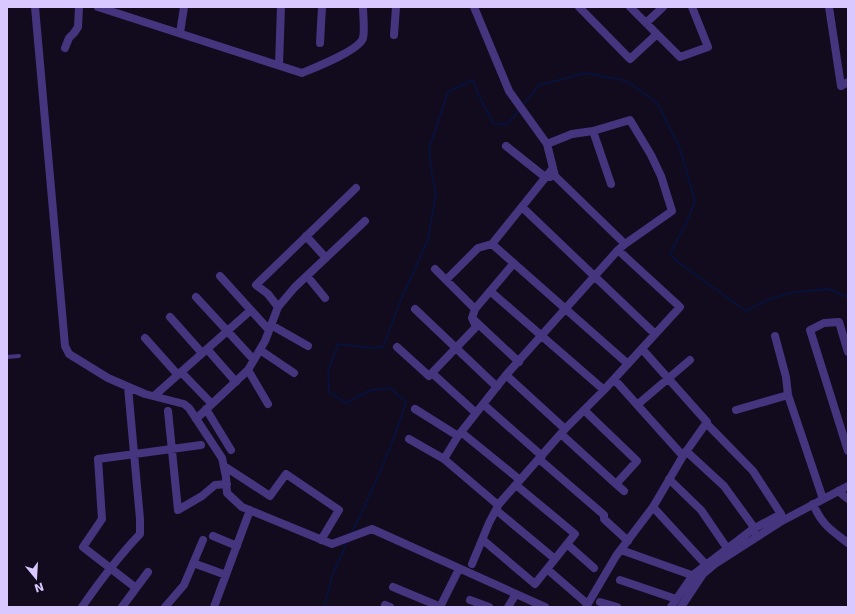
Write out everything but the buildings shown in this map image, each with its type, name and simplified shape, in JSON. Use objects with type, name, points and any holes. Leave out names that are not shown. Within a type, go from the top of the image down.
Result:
[{"type":"street","points":[[35,7],[64,346],[68,354],[108,378],[128,387],[184,404],[190,408],[222,458],[227,493],[242,507],[332,544],[372,529],[545,607]]},
{"type":"street","points":[[65,48],[78,27],[79,7]]},
{"type":"street","points":[[98,7],[302,73],[335,58],[359,44],[363,38],[363,7]]},
{"type":"street","points":[[180,33],[184,7]]},
{"type":"street","points":[[279,65],[281,7]]},
{"type":"street","points":[[320,43],[322,7]]},
{"type":"street","points":[[394,36],[396,7]]},
{"type":"street","points":[[474,7],[509,92],[547,144],[554,172],[625,244]]},
{"type":"street","points":[[579,7],[630,59],[657,34]]},
{"type":"street","points":[[630,7],[680,57],[708,47],[692,7]]},
{"type":"street","points":[[646,23],[663,7]]},
{"type":"street","points":[[829,7],[841,86],[848,82]]},
{"type":"street","points":[[444,459],[460,434],[506,375],[567,309],[618,250],[672,211],[661,176],[651,155],[630,120],[593,131],[572,134],[547,144]]},
{"type":"street","points":[[593,131],[611,184]]},
{"type":"street","points":[[506,146],[545,177]]},
{"type":"street","points":[[446,280],[478,248],[492,244],[545,177],[554,172]]},
{"type":"street","points":[[278,307],[268,294],[256,285],[356,188]]},
{"type":"street","points":[[522,206],[655,334]]},
{"type":"street","points":[[196,419],[248,370],[260,350],[278,307],[307,276],[365,221]]},
{"type":"street","points":[[306,236],[326,258]]},
{"type":"street","points":[[492,244],[628,364]]},
{"type":"street","points":[[472,564],[489,522],[497,507],[563,432],[604,390],[680,307],[618,250]]},
{"type":"street","points":[[397,347],[429,376],[476,327],[472,318],[475,309],[514,263]]},
{"type":"street","points":[[435,269],[475,309]]},
{"type":"street","points":[[220,276],[251,310],[270,327],[308,346]]},
{"type":"street","points":[[307,276],[325,298]]},
{"type":"street","points":[[490,291],[604,390]]},
{"type":"street","points":[[196,297],[254,360]]},
{"type":"street","points":[[154,396],[251,310]]},
{"type":"street","points":[[415,310],[497,387]]},
{"type":"street","points":[[170,317],[236,382]]},
{"type":"street","points":[[472,318],[519,362]]},
{"type":"street","points":[[848,352],[839,322],[824,323],[810,330],[848,451]]},
{"type":"street","points":[[775,336],[786,377],[788,395],[823,499]]},
{"type":"street","points":[[145,338],[209,407],[231,450]]},
{"type":"street","points":[[642,349],[707,422],[706,423],[753,471],[782,514],[753,529],[727,548],[676,599],[671,607]]},
{"type":"street","points":[[260,350],[294,373]]},
{"type":"street","points":[[637,405],[690,360]]},
{"type":"street","points":[[248,370],[268,404]]},
{"type":"street","points":[[432,373],[476,413]]},
{"type":"street","points":[[506,375],[624,491]]},
{"type":"street","points":[[614,379],[684,453],[724,486],[753,526],[756,538]]},
{"type":"street","points":[[82,607],[110,568],[126,548],[140,534],[128,387]]},
{"type":"street","points":[[736,410],[788,395]]},
{"type":"street","points":[[483,404],[604,515],[604,519],[628,541]]},
{"type":"street","points":[[415,409],[460,434],[575,534],[535,584],[483,540]]},
{"type":"street","points":[[584,410],[637,461],[616,484]]},
{"type":"street","points":[[168,411],[178,510],[202,496],[215,485],[226,484]]},
{"type":"street","points":[[839,419],[848,416]]},
{"type":"street","points":[[547,569],[585,604],[621,550],[653,507],[684,453],[706,423]]},
{"type":"street","points":[[409,439],[444,459],[555,559]]},
{"type":"street","points":[[136,588],[82,547],[102,519],[98,459],[201,445]]},
{"type":"street","points":[[224,466],[270,496],[286,474],[339,510],[321,540]]},
{"type":"street","points":[[669,480],[701,510],[727,548]]},
{"type":"street","points":[[708,567],[813,504],[848,486]]},
{"type":"street","points":[[838,491],[848,499]]},
{"type":"street","points":[[813,504],[819,518],[848,543]]},
{"type":"street","points":[[653,507],[708,567]]},
{"type":"street","points":[[214,607],[250,510]]},
{"type":"street","points":[[213,536],[237,546]]},
{"type":"street","points":[[165,607],[184,585],[203,540]]},
{"type":"street","points":[[567,544],[594,568]]},
{"type":"street","points":[[621,550],[697,577]]},
{"type":"street","points":[[193,562],[226,575]]},
{"type":"street","points":[[393,587],[440,607],[460,569]]},
{"type":"street","points":[[122,607],[148,572]]},
{"type":"street","points":[[682,607],[697,577]]},
{"type":"street","points":[[620,580],[676,599]]},
{"type":"street","points":[[508,607],[516,594]]},
{"type":"street","points":[[470,600],[489,607]]},
{"type":"street","points":[[600,602],[617,607]]},
{"type":"lane","points":[[7,357],[19,356]]},
{"type":"waterway","points":[[523,105],[539,85],[586,73],[627,81],[657,103],[680,149],[695,201],[688,219],[670,254],[679,263],[746,311],[767,300],[789,293],[828,289],[848,297]]},
{"type":"waterway","points":[[351,534],[381,469],[406,402],[390,388],[371,390],[346,403],[329,392],[328,372],[338,344],[372,348],[383,347],[400,302],[428,240],[436,192],[432,175],[429,149],[448,92],[473,80],[479,96],[493,123],[506,125],[520,109]]},
{"type":"waterway","points":[[324,607],[333,573],[348,541]]}]
